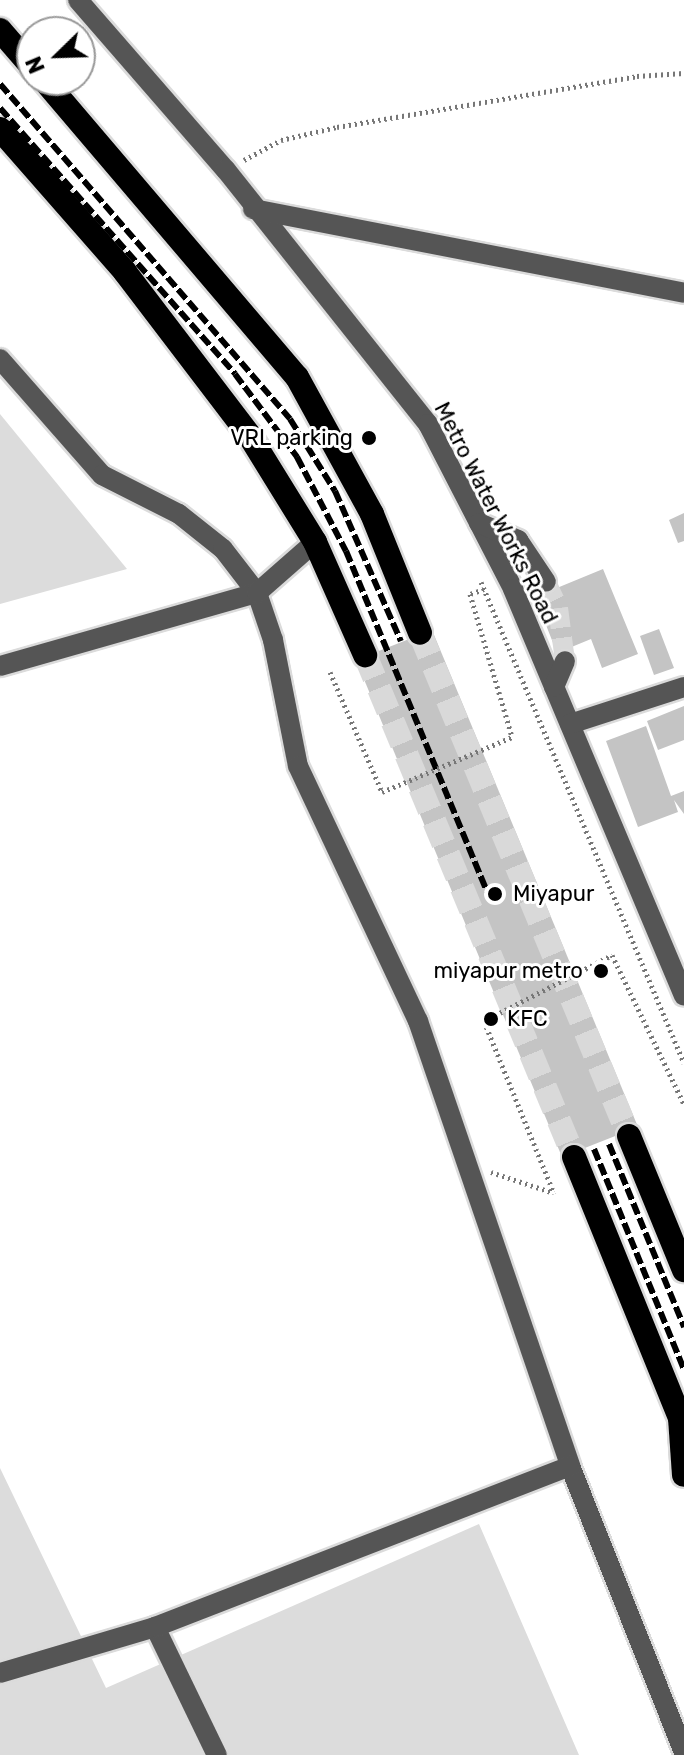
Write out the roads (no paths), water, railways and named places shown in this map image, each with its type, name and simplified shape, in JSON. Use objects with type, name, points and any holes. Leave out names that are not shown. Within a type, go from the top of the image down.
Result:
[{"type":"highway","points":[[0,30],[16,48]]},
{"type":"highway","points":[[58,96],[297,377],[372,514],[420,633]]},
{"type":"highway","points":[[0,129],[144,297],[249,435],[315,542],[365,655]]},
{"type":"highway","points":[[629,1136],[684,1270]]},
{"type":"highway","points":[[574,1157],[682,1423],[684,1475]]},
{"type":"street","name":"Metro Water Works Road","points":[[78,0],[226,170],[253,209],[374,351],[428,424],[479,523],[554,687],[683,986]]},
{"type":"street","points":[[253,209],[684,293]]},
{"type":"street","points":[[0,359],[102,475],[179,514],[223,549],[257,593],[273,640],[298,766],[400,979],[468,1165],[570,1466],[684,1752]]},
{"type":"street","points":[[479,523],[518,540],[546,582]]},
{"type":"street","points":[[0,666],[257,593],[315,542]]},
{"type":"street","points":[[554,687],[565,661]]},
{"type":"street","points":[[570,724],[684,687]]},
{"type":"street","points":[[0,1673],[155,1627],[570,1466]]},
{"type":"street","points":[[155,1627],[217,1755]]},
{"type":"tunnel","points":[[546,582],[558,608],[565,661]]},
{"type":"tunnel","points":[[420,633],[629,1136]]},
{"type":"tunnel","points":[[365,655],[574,1157]]},
{"type":"railway","points":[[0,84],[290,419],[335,491],[401,641]]},
{"type":"railway","points":[[0,108],[235,374],[297,457],[346,551],[489,897]]},
{"type":"railway","points":[[609,1144],[684,1327]]},
{"type":"railway","points":[[594,1149],[684,1369]]},
{"type":"place","name":"VRL parking","points":[[369,438]]},
{"type":"place","name":"Miyapur","points":[[495,894]]},
{"type":"place","name":"miyapur metro","points":[[601,971]]},
{"type":"place","name":"KFC","points":[[491,1019]]}]
